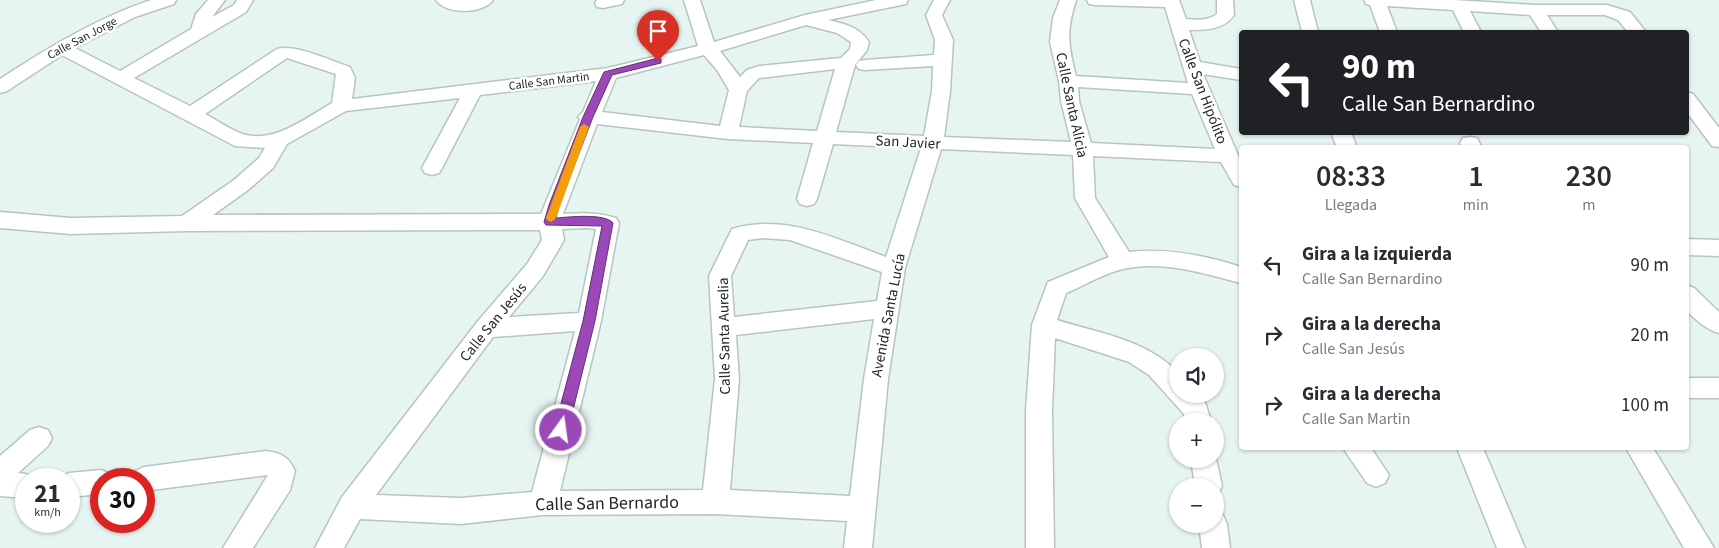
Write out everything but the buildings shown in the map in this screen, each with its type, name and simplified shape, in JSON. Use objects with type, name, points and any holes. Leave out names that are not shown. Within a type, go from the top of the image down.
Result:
[{"type":"street","name":"Calle San Jorge","points":[[0,87],[61,48],[134,11],[168,0]]},
{"type":"street","points":[[199,32],[204,14],[217,0]]},
{"type":"street","points":[[122,78],[240,8],[246,0]]},
{"type":"street","points":[[444,0],[452,6],[463,6],[486,0]]},
{"type":"street","points":[[692,0],[708,48],[725,68],[738,90]]},
{"type":"street","name":"Calle San Martin","points":[[341,106],[608,74],[804,20],[900,0]]},
{"type":"street","name":"Avenida Santa Lucía","points":[[858,548],[876,379],[894,268],[933,143],[941,91],[943,35],[934,15],[942,0]]},
{"type":"street","name":"Calle Santa Alicia","points":[[1068,0],[1062,18],[1059,42],[1068,81],[1070,101],[1083,150],[1085,198],[1123,261]]},
{"type":"street","points":[[1095,0],[1170,1]]},
{"type":"street","points":[[1178,24],[1209,24],[1222,20],[1226,15],[1225,0]]},
{"type":"street","points":[[1302,0],[1310,30]]},
{"type":"street","points":[[1372,0],[1459,6],[1501,4],[1535,10],[1567,5],[1614,11],[1624,16],[1635,30]]},
{"type":"street","points":[[1377,0],[1387,30]]},
{"type":"street","name":"Calle San Hipólito","points":[[1170,1],[1194,67],[1199,89],[1228,156],[1239,175]]},
{"type":"street","points":[[1459,6],[1471,30]]},
{"type":"street","points":[[1535,10],[1548,30]]},
{"type":"street","points":[[804,20],[849,30],[856,35],[862,56]]},
{"type":"street","points":[[61,48],[122,78],[190,115],[242,141],[280,140],[341,106],[346,78],[344,71],[283,53],[190,115]]},
{"type":"street","points":[[728,133],[738,90],[753,74],[759,71],[843,70],[862,56],[942,60]]},
{"type":"street","points":[[1194,67],[1239,74]]},
{"type":"street","points":[[807,199],[843,70]]},
{"type":"street","name":"Calle San Jesús","points":[[329,548],[352,506],[486,328],[535,270],[553,240],[550,222],[554,205],[588,117],[608,74]]},
{"type":"street","points":[[1068,81],[1199,89]]},
{"type":"street","points":[[432,168],[473,90]]},
{"type":"street","points":[[1689,102],[1719,140]]},
{"type":"street","name":"San Javier","points":[[588,117],[728,133],[1228,156]]},
{"type":"street","points":[[187,223],[241,185],[266,163],[280,140]]},
{"type":"street","points":[[0,220],[71,226],[187,223],[550,222],[586,220],[608,223],[589,321],[542,503]]},
{"type":"street","name":"Calle Santa Aurelia","points":[[715,502],[727,379],[720,276],[740,234],[763,230],[792,232],[894,268]]},
{"type":"street","points":[[1689,247],[1719,248]]},
{"type":"street","points":[[1040,548],[1039,410],[1044,325],[1056,288],[1123,261],[1159,260],[1209,265],[1239,274]]},
{"type":"street","points":[[1689,297],[1705,315],[1719,324]]},
{"type":"street","points":[[723,327],[888,309]]},
{"type":"street","points":[[486,328],[589,321]]},
{"type":"street","points":[[1044,325],[1137,356],[1158,368],[1169,380]]},
{"type":"street","points":[[1689,388],[1719,388]]},
{"type":"street","points":[[1189,403],[1197,413]]},
{"type":"street","points":[[0,473],[39,438]]},
{"type":"street","points":[[1357,450],[1376,475]]},
{"type":"street","points":[[1471,450],[1511,548]]},
{"type":"street","points":[[1640,450],[1700,548]]},
{"type":"street","points":[[155,478],[266,463],[275,464],[282,471],[280,482],[237,548]]},
{"type":"street","points":[[0,484],[15,485]]},
{"type":"street","name":"Calle San Bernardo","points":[[352,506],[461,512],[542,503],[715,502],[862,509]]},
{"type":"street","points":[[1214,533],[1216,548]]},
{"type":"slow traffic","points":[[551,218],[554,205],[584,127]]},
{"type":"route","points":[[561,430],[589,321],[608,223],[598,220],[550,222],[554,205],[588,117],[608,74],[658,61]]}]
